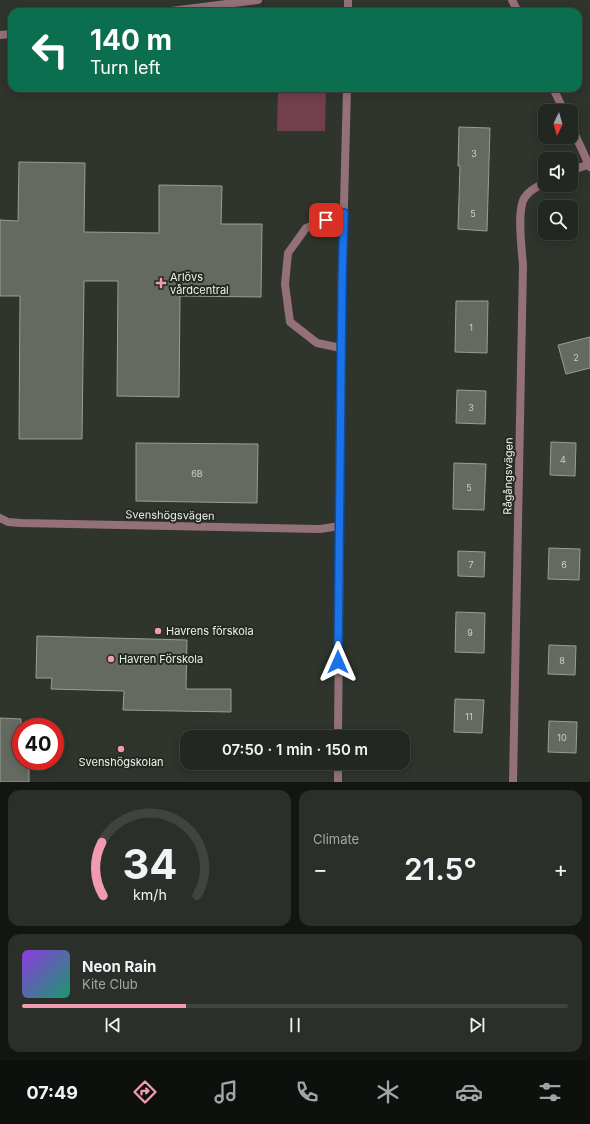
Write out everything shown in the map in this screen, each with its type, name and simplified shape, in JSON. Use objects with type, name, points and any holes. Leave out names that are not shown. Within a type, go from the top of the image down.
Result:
[{"type":"street","points":[[195,8],[258,0]]},
{"type":"street","points":[[338,730],[341,348],[347,92]]},
{"type":"street","points":[[555,92],[561,104]]},
{"type":"street","points":[[578,142],[589,166],[578,169]]},
{"type":"street","name":"Rågångsvägen","points":[[513,782],[523,265],[520,213],[524,197],[538,186]]},
{"type":"street","points":[[341,348],[317,343],[290,322],[285,284],[288,253],[306,228],[344,213]]},
{"type":"street","name":"Svenshögsvägen","points":[[0,518],[8,522],[29,524],[320,529],[340,526]]},
{"type":"street","points":[[338,770],[338,782]]},
{"type":"shaded area","points":[[278,92],[326,92],[325,131],[277,131]]},
{"type":"building","points":[[459,127],[490,128],[487,231],[458,229],[460,166],[458,166]]},
{"type":"building","points":[[19,162],[85,163],[84,232],[159,233],[159,185],[222,186],[221,224],[262,224],[261,297],[180,296],[179,397],[117,396],[118,281],[84,281],[82,439],[19,439],[20,296],[0,296],[0,220],[18,221]]},
{"type":"building","points":[[456,301],[488,301],[487,353],[455,352]]},
{"type":"building","points":[[590,337],[590,368],[566,374],[558,345]]},
{"type":"building","points":[[457,390],[486,391],[485,424],[456,423]]},
{"type":"building","points":[[551,442],[576,443],[575,476],[550,475]]},
{"type":"building","points":[[136,443],[258,444],[257,503],[136,501]]},
{"type":"building","points":[[454,463],[486,464],[484,510],[453,509]]},
{"type":"building","points":[[549,548],[580,549],[579,580],[548,579]]},
{"type":"building","points":[[458,551],[485,552],[484,577],[458,576]]},
{"type":"building","points":[[456,612],[485,613],[484,653],[455,652]]},
{"type":"building","name":"Havren Förskola","points":[[37,636],[187,640],[186,689],[231,689],[231,712],[123,710],[124,691],[51,689],[52,678],[36,678]]},
{"type":"building","points":[[549,645],[576,646],[575,675],[548,674]]},
{"type":"building","points":[[455,699],[484,700],[482,733],[454,732]]},
{"type":"building","points":[[0,718],[12,719],[12,770],[29,770],[29,782],[0,782]]},
{"type":"building","points":[[549,721],[577,722],[576,753],[548,752]]},
{"type":"place","name":"Arlövs vårdcentral","points":[[161,283]]},
{"type":"place","name":"Havrens förskola","points":[[158,631]]},
{"type":"place","name":"Havren Förskola","points":[[111,659]]},
{"type":"place","name":"Svenshögskolan","points":[[121,749]]},
{"type":"route","points":[[326,220],[344,213],[338,662]]}]
